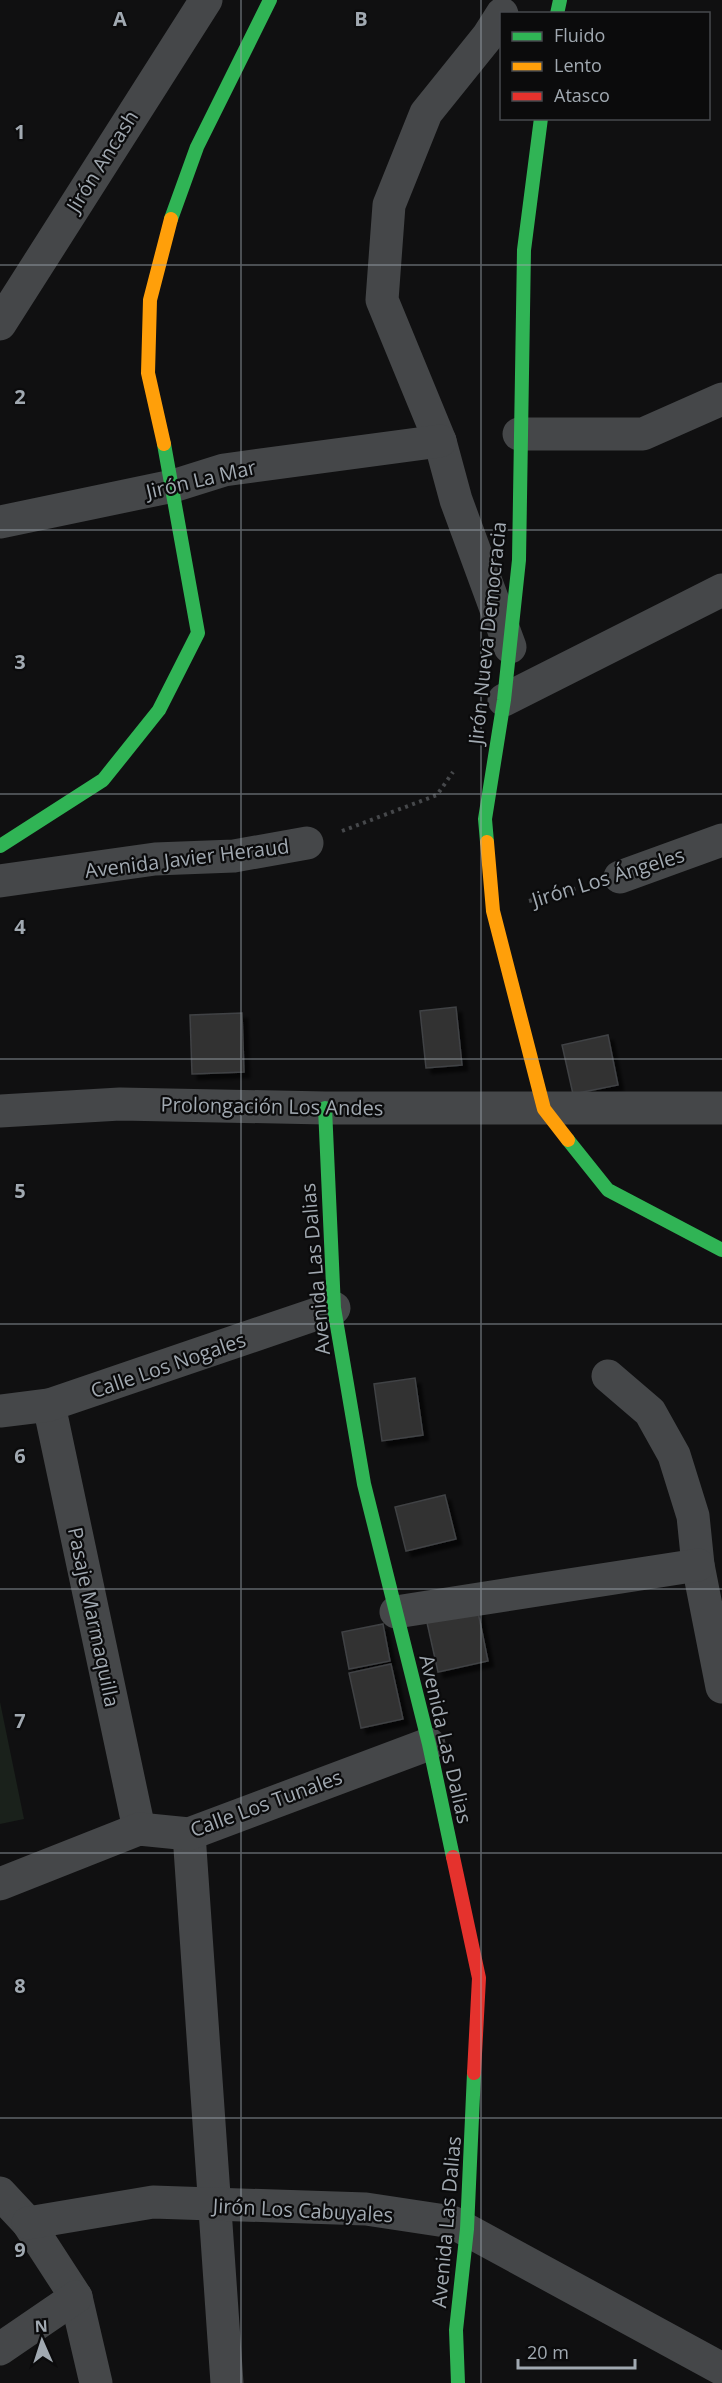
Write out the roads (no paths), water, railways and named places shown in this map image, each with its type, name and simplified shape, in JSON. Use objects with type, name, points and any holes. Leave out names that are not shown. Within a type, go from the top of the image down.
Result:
[{"type":"street","name":"Jirón Ancash","points":[[0,324],[206,0]]},
{"type":"street","points":[[0,846],[103,780],[159,710],[198,633],[173,486],[148,373],[150,300],[174,208],[197,147],[270,0]]},
{"type":"street","points":[[500,17],[489,36],[426,113],[389,205],[382,300],[440,441],[456,500],[510,647]]},
{"type":"street","name":"Jirón Nueva Democracia","points":[[541,120],[524,250],[519,434],[519,560],[504,700],[485,819],[493,911],[544,1109]]},
{"type":"street","points":[[519,434],[643,434],[722,399]]},
{"type":"street","name":"Jirón La Mar","points":[[0,522],[173,486],[224,470],[440,441]]},
{"type":"street","points":[[504,700],[722,590]]},
{"type":"street","name":"Jirón Los Ángeles","points":[[620,877],[722,840]]},
{"type":"street","name":"Avenida Javier Heraud","points":[[0,881],[155,859],[234,856],[307,843]]},
{"type":"street","name":"Prolongación Los Andes","points":[[0,1111],[120,1104],[325,1108],[722,1108]]},
{"type":"street","name":"Avenida Las Dalias","points":[[325,1108],[334,1308],[364,1484],[429,1744],[479,1978],[467,2229],[456,2330],[458,2383]]},
{"type":"street","points":[[544,1109],[608,1190],[722,1250]]},
{"type":"street","name":"Calle Los Nogales","points":[[0,1411],[49,1405],[334,1308]]},
{"type":"street","points":[[608,1376],[650,1412],[674,1455],[693,1516],[698,1565],[722,1687]]},
{"type":"street","name":"Pasaje Marmaquilla","points":[[49,1405],[139,1829]]},
{"type":"street","points":[[396,1612],[698,1565]]},
{"type":"street","name":"Calle Los Tunales","points":[[0,1884],[139,1829],[189,1834],[429,1744]]},
{"type":"street","points":[[189,1834],[227,2383]]},
{"type":"street","points":[[0,2193],[28,2223],[76,2297],[96,2383]]},
{"type":"street","name":"Jirón Los Cabuyales","points":[[28,2223],[153,2202],[366,2209],[452,2222],[722,2369]]},
{"type":"street","points":[[0,2349],[76,2297]]}]
